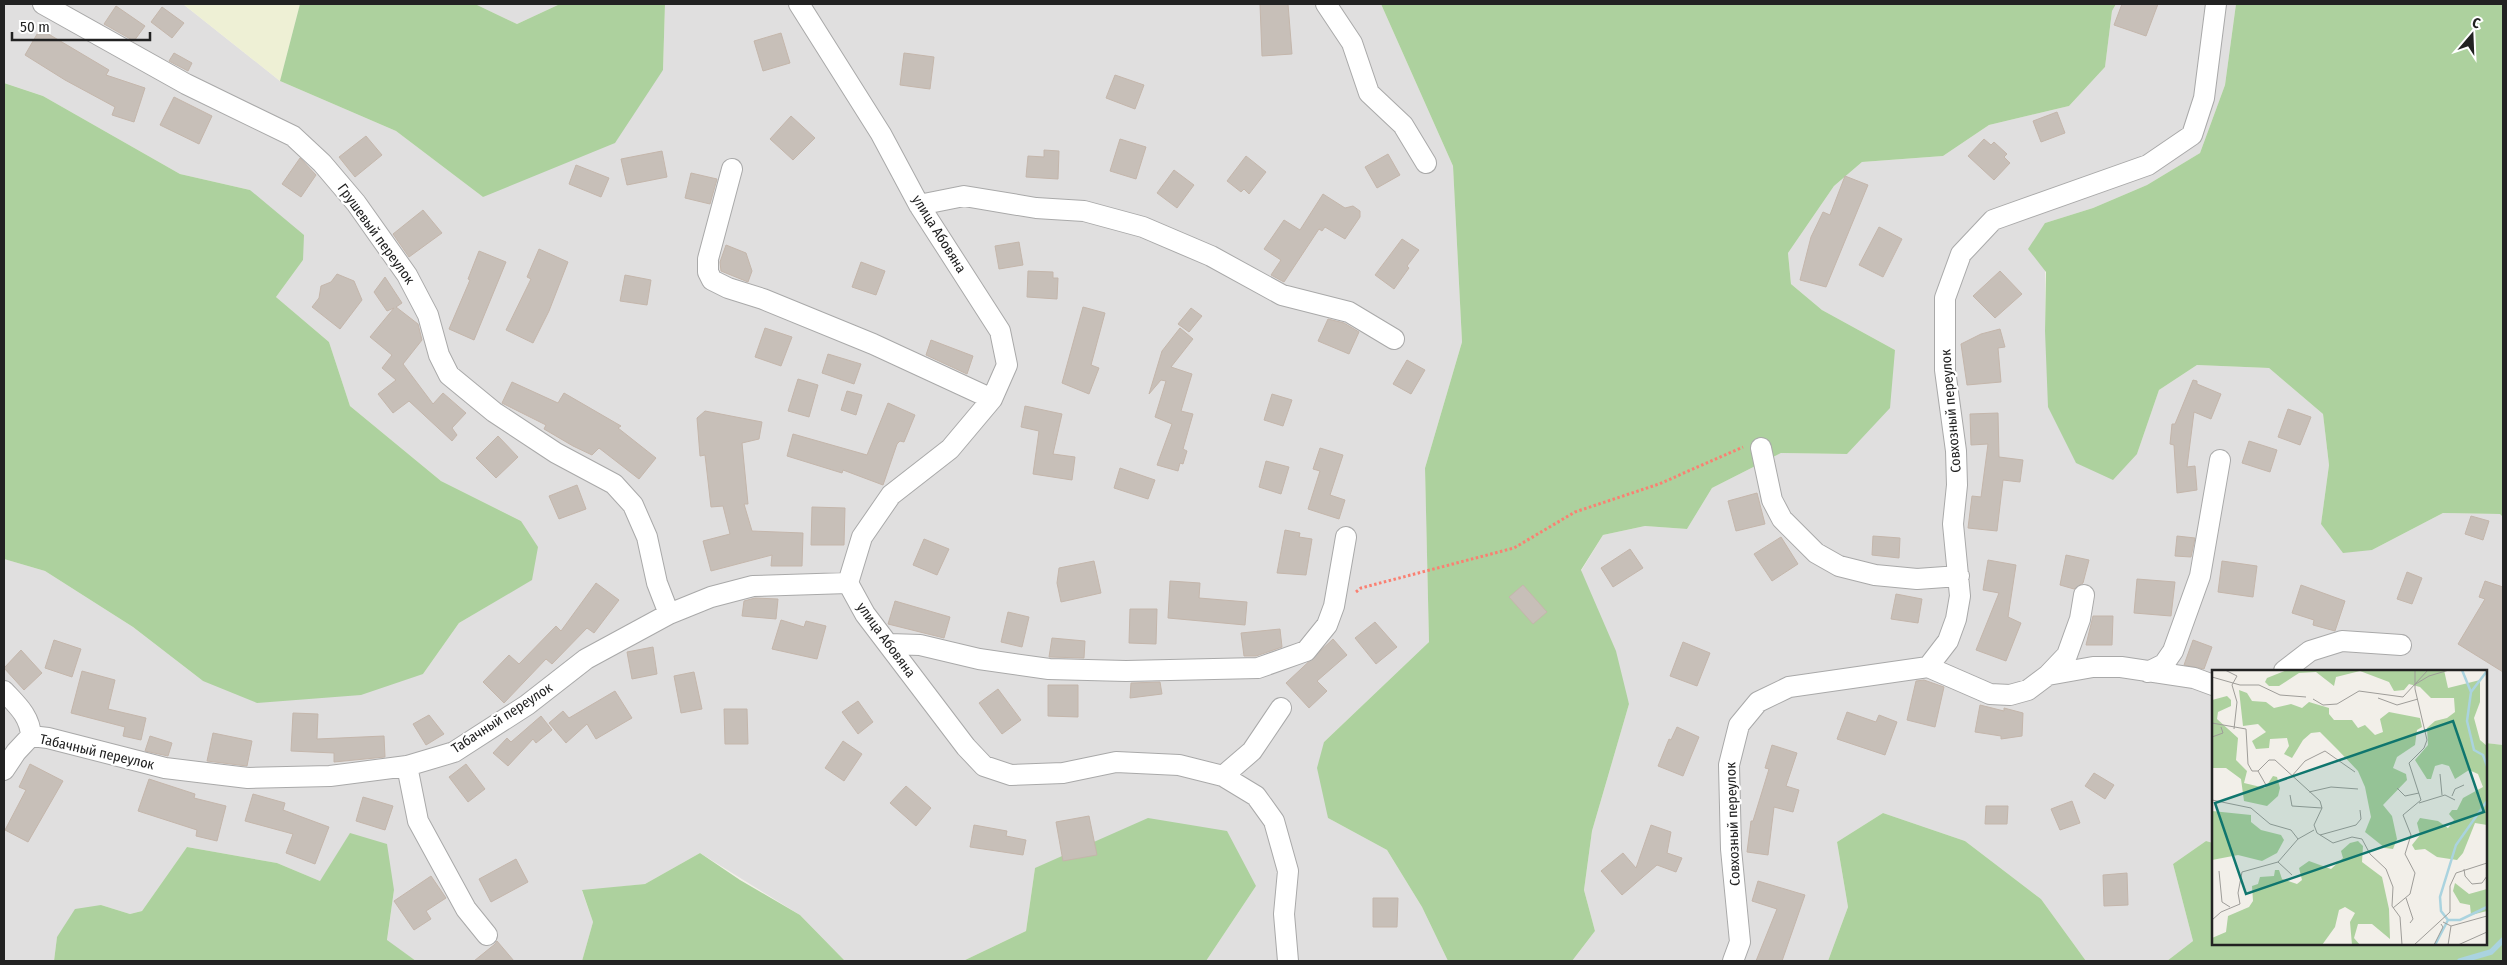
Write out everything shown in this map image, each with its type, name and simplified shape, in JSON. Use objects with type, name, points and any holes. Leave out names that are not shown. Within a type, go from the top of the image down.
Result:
[{"type":"street","name":"Грушевый переулок","points":[[44,4],[186,84],[293,136],[322,162],[356,203],[407,275],[428,315],[439,355],[449,375],[502,417],[556,453],[614,484],[633,504],[647,537],[657,583],[669,614]]},
{"type":"street","name":"улица Абовяна","points":[[799,4],[881,134],[919,206],[1000,330],[1007,365],[992,400],[950,449],[891,495],[862,537],[848,583],[865,614],[966,747],[984,766],[1011,775],[1063,773],[1116,762],[1179,765],[1223,776],[1256,796],[1274,821],[1288,871],[1284,914],[1288,961]]},
{"type":"street","points":[[1326,4],[1352,43],[1369,93],[1403,125],[1426,163]]},
{"type":"street","name":"Совхозный переулок","points":[[1733,961],[1740,942],[1731,849],[1729,765],[1738,725],[1758,702],[1789,687],[1928,667],[1948,641],[1956,620],[1960,596],[1953,524],[1957,485],[1956,451],[1946,370],[1945,298],[1961,254],[1993,220],[2148,164],[2192,135],[2204,98],[2216,4]]},
{"type":"street","points":[[732,169],[708,259],[708,272],[712,280],[899,355],[992,400]]},
{"type":"street","points":[[919,206],[964,196],[1036,208],[1084,211],[1143,227],[1212,256],[1282,295],[1349,312],[1394,339]]},
{"type":"street","points":[[1761,448],[1772,500],[1782,519],[1816,552],[1839,566],[1875,574],[1917,579],[1959,576]]},
{"type":"street","points":[[2148,672],[2164,664],[2173,651],[2200,576],[2220,460]]},
{"type":"street","points":[[889,644],[920,645],[979,659],[1049,669],[1126,671],[1258,668],[1306,651],[1327,625],[1334,606],[1346,537]]},
{"type":"street","name":"Табачный переулок","points":[[4,770],[30,736],[48,738],[165,768],[248,778],[330,776],[407,766],[454,752],[527,705],[586,659],[669,614],[711,597],[753,586],[848,583]]},
{"type":"street","points":[[1928,667],[1990,694],[2010,695],[2028,690],[2048,675],[2067,655],[2080,619],[2084,595]]},
{"type":"street","points":[[2285,670],[2310,651],[2342,641],[2401,646]]},
{"type":"street","points":[[2048,675],[2093,667],[2121,667],[2194,678],[2212,685]]},
{"type":"street","points":[[4,691],[26,715],[30,724],[30,736]]},
{"type":"street","points":[[1223,776],[1252,751],[1281,708]]},
{"type":"street","points":[[407,766],[418,821],[466,909],[488,935]]},
{"type":"path","points":[[1334,606],[1361,588],[1514,548],[1575,512],[1659,484],[1745,447],[1761,448]]},
{"type":"shaded area","points":[[4,4],[183,4],[280,81],[396,131],[483,197],[663,70],[665,4],[1381,4],[1453,166],[1462,342],[1425,468],[1429,642],[1324,742],[1328,818],[1387,850],[1422,907],[1448,961],[1206,961],[1256,886],[1035,868],[1026,931],[963,961],[845,961],[800,915],[700,853],[645,884],[582,891],[593,922],[582,961],[416,961],[387,941],[394,890],[320,881],[277,863],[187,847],[142,911],[130,914],[101,905],[57,937],[54,961],[4,961],[4,559],[45,571],[133,627],[203,681],[423,674],[459,623],[531,580],[521,521],[441,481],[350,406],[329,342],[276,297],[303,260],[250,190],[180,174],[43,96],[4,83]]},
{"type":"shaded area","points":[[475,4],[560,4],[517,24]]},
{"type":"shaded area","points":[[2116,4],[2236,4],[2225,85],[2200,153],[2147,185],[2093,208],[2045,223],[2045,331],[2137,454],[2159,390],[2197,365],[2269,368],[2323,414],[2329,465],[2321,524],[2372,550],[2443,513],[2500,514],[2503,517],[2503,745],[2487,743],[2487,670],[2212,670],[2212,843],[2206,841],[2173,864],[2193,941],[2167,961],[2086,961],[2041,899],[1965,841],[1883,813],[1837,842],[1848,907],[1828,961],[1572,961],[1595,931],[1584,890],[1592,831],[1629,704],[1581,571],[1603,535],[1645,526],[1687,529],[1712,488],[1781,453],[1847,454],[1895,350],[1822,310],[1791,284],[1788,253],[1834,186],[1862,162],[1943,156],[1989,125],[2069,106],[2105,67],[2112,11]]},
{"type":"green space","points":[[183,4],[300,4],[280,81]]},
{"type":"green space","points":[[300,4],[475,4],[517,24],[560,4],[665,4],[663,70],[615,143],[483,197],[396,131],[280,81]]},
{"type":"green space","points":[[1381,4],[2116,4],[2112,11],[2105,67],[2069,106],[1989,125],[1943,156],[1862,162],[1834,186],[1788,253],[1791,284],[1822,310],[1895,350],[1890,408],[1847,454],[1781,453],[1712,488],[1687,529],[1645,526],[1603,535],[1581,570],[1616,651],[1629,704],[1592,831],[1584,890],[1595,931],[1572,961],[1448,961],[1422,907],[1387,850],[1328,818],[1317,768],[1324,742],[1429,642],[1425,468],[1462,342],[1453,166]]},
{"type":"green space","points":[[2236,4],[2503,4],[2503,517],[2500,514],[2443,513],[2372,550],[2343,553],[2321,524],[2329,465],[2323,414],[2269,368],[2197,365],[2159,390],[2137,454],[2113,480],[2076,463],[2048,407],[2045,331],[2046,272],[2028,249],[2045,223],[2093,208],[2147,185],[2200,153],[2225,85]]},
{"type":"green space","points":[[4,83],[43,96],[180,174],[250,190],[304,235],[303,260],[276,297],[329,342],[350,406],[441,481],[521,521],[538,547],[532,580],[459,623],[423,674],[361,695],[257,703],[203,681],[133,627],[45,571],[4,559]]},
{"type":"green space","points":[[2487,743],[2503,745],[2503,961],[2167,961],[2193,941],[2173,864],[2206,841],[2212,843],[2212,945],[2487,945]]},
{"type":"green space","points":[[1883,813],[1965,841],[2041,899],[2086,961],[1828,961],[1848,907],[1837,842]]},
{"type":"green space","points":[[1148,818],[1227,831],[1256,886],[1206,961],[963,961],[1026,931],[1035,868]]},
{"type":"green space","points":[[350,833],[387,844],[394,890],[387,940],[416,961],[54,961],[57,937],[75,909],[101,905],[130,914],[142,911],[187,847],[277,863],[320,881]]},
{"type":"green space","points":[[700,853],[740,880],[800,915],[845,961],[582,961],[593,922],[582,890],[645,884]]},
{"type":"building","points":[[1260,4],[1288,4],[1292,54],[1262,56]]},
{"type":"building","points":[[2122,4],[2158,4],[2146,36],[2114,25]]},
{"type":"building","points":[[116,6],[145,26],[134,41],[104,24]]},
{"type":"building","points":[[162,7],[184,23],[172,38],[151,22]]},
{"type":"building","points":[[40,29],[109,70],[106,75],[145,88],[134,122],[112,115],[115,107],[65,80],[25,55]]},
{"type":"building","points":[[781,33],[790,63],[763,71],[754,41]]},
{"type":"building","points":[[174,53],[192,63],[188,71],[169,61]]},
{"type":"building","points":[[904,53],[934,57],[930,89],[900,85]]},
{"type":"building","points":[[1115,75],[1144,85],[1135,109],[1106,98]]},
{"type":"building","points":[[174,97],[212,116],[199,144],[160,125]]},
{"type":"building","points":[[2057,112],[2065,133],[2041,142],[2033,121]]},
{"type":"building","points":[[791,116],[815,138],[793,160],[770,139]]},
{"type":"building","points":[[366,136],[382,155],[355,177],[339,157]]},
{"type":"building","points":[[1120,139],[1146,147],[1136,179],[1110,171]]},
{"type":"building","points":[[1984,139],[1991,145],[1994,142],[2007,154],[2004,157],[2010,163],[1994,180],[1968,156]]},
{"type":"building","points":[[1044,150],[1059,151],[1058,179],[1026,177],[1028,156],[1044,157]]},
{"type":"building","points":[[662,151],[667,177],[627,185],[621,159]]},
{"type":"building","points":[[1388,154],[1400,175],[1377,188],[1365,167]]},
{"type":"building","points":[[1246,156],[1266,172],[1249,194],[1244,189],[1241,192],[1227,181]]},
{"type":"building","points":[[300,158],[316,175],[301,197],[282,184]]},
{"type":"building","points":[[576,165],[609,178],[601,197],[569,184]]},
{"type":"building","points":[[1174,170],[1194,185],[1177,208],[1157,193]]},
{"type":"building","points":[[691,173],[717,179],[710,204],[685,198]]},
{"type":"building","points":[[1845,176],[1868,185],[1826,287],[1800,280],[1811,237],[1823,212],[1830,215]]},
{"type":"building","points":[[1323,194],[1345,208],[1353,206],[1360,211],[1360,217],[1345,239],[1325,227],[1322,231],[1319,229],[1284,282],[1271,275],[1281,260],[1264,249],[1284,220],[1300,230]]},
{"type":"building","points":[[423,210],[442,233],[409,257],[393,234]]},
{"type":"building","points":[[1879,227],[1902,239],[1883,277],[1859,265]]},
{"type":"building","points":[[1402,239],[1419,250],[1394,289],[1375,275]]},
{"type":"building","points":[[1019,242],[1023,265],[999,269],[995,246]]},
{"type":"building","points":[[726,245],[746,253],[752,271],[748,282],[721,271],[720,262]]},
{"type":"building","points":[[539,249],[568,262],[549,311],[533,343],[506,330],[531,279],[527,277]]},
{"type":"building","points":[[479,251],[506,262],[474,340],[449,329],[470,280],[468,279]]},
{"type":"building","points":[[861,262],[885,271],[876,295],[852,287]]},
{"type":"building","points":[[1028,271],[1053,272],[1053,278],[1058,278],[1057,299],[1027,297]]},
{"type":"building","points":[[2000,271],[2022,294],[1995,318],[1973,296]]},
{"type":"building","points":[[337,274],[354,281],[362,300],[340,329],[312,307],[319,298],[321,286],[331,282]]},
{"type":"building","points":[[625,275],[651,280],[647,305],[620,301]]},
{"type":"building","points":[[385,277],[402,303],[396,307],[418,324],[422,340],[403,364],[433,404],[443,393],[466,413],[452,428],[457,435],[452,441],[409,401],[393,413],[378,394],[396,380],[382,368],[392,355],[370,337],[394,308],[387,311],[374,292]]},
{"type":"building","points":[[1083,307],[1105,313],[1091,365],[1099,368],[1089,394],[1062,383]]},
{"type":"building","points":[[1191,308],[1202,316],[1189,332],[1178,324]]},
{"type":"building","points":[[1328,319],[1344,323],[1359,332],[1349,354],[1318,341]]},
{"type":"building","points":[[765,328],[792,337],[781,366],[755,357]]},
{"type":"building","points":[[1180,328],[1193,339],[1171,367],[1192,374],[1181,411],[1193,414],[1183,449],[1187,451],[1183,464],[1180,463],[1178,471],[1157,465],[1172,424],[1155,417],[1166,381],[1161,380],[1149,394],[1162,351]]},
{"type":"building","points":[[2000,329],[2005,347],[1998,348],[2001,382],[1967,385],[1961,344],[1981,334]]},
{"type":"building","points":[[931,340],[973,356],[967,374],[926,355]]},
{"type":"building","points":[[828,354],[861,364],[854,384],[822,373]]},
{"type":"building","points":[[1407,360],[1425,370],[1411,394],[1393,384]]},
{"type":"building","points":[[798,379],[818,385],[809,417],[788,411]]},
{"type":"building","points":[[2193,380],[2197,381],[2197,384],[2221,394],[2211,419],[2194,412],[2187,467],[2195,466],[2197,490],[2177,493],[2174,445],[2170,444],[2172,424],[2175,424]]},
{"type":"building","points":[[512,382],[558,403],[564,393],[621,426],[618,428],[656,458],[639,479],[599,448],[592,455],[573,446],[544,429],[546,425],[502,403]]},
{"type":"building","points":[[847,391],[862,395],[856,415],[841,410]]},
{"type":"building","points":[[1272,394],[1292,400],[1283,426],[1264,420]]},
{"type":"building","points":[[888,403],[915,415],[904,442],[900,441],[897,444],[883,485],[843,470],[842,473],[787,456],[793,434],[867,455]]},
{"type":"building","points":[[1025,406],[1062,414],[1053,454],[1075,457],[1072,480],[1033,474],[1039,431],[1021,427]]},
{"type":"building","points":[[2288,409],[2311,417],[2300,445],[2278,437]]},
{"type":"building","points":[[705,411],[762,422],[759,439],[742,443],[748,504],[744,504],[752,531],[803,533],[802,566],[771,566],[772,555],[711,571],[703,541],[730,534],[723,506],[711,507],[705,455],[700,456],[697,418]]},
{"type":"building","points":[[1998,413],[1999,457],[2023,460],[2020,482],[2003,480],[1997,531],[1968,528],[1972,496],[1981,497],[1988,444],[1971,445],[1970,414]]},
{"type":"building","points":[[498,436],[518,457],[496,478],[476,458]]},
{"type":"building","points":[[2249,441],[2277,450],[2270,472],[2242,463]]},
{"type":"building","points":[[1320,448],[1343,455],[1330,495],[1345,500],[1339,519],[1308,509],[1320,471],[1313,469]]},
{"type":"building","points":[[1266,461],[1289,467],[1281,494],[1259,487]]},
{"type":"building","points":[[1120,468],[1155,480],[1148,499],[1114,488]]},
{"type":"building","points":[[577,485],[586,509],[559,519],[549,496]]},
{"type":"building","points":[[1757,493],[1765,524],[1736,531],[1728,501]]},
{"type":"building","points":[[812,507],[845,508],[844,545],[811,545]]},
{"type":"building","points":[[2471,516],[2489,521],[2483,540],[2465,534]]},
{"type":"building","points":[[1285,530],[1300,533],[1299,537],[1312,539],[1306,575],[1277,573]]},
{"type":"building","points":[[1873,536],[1900,538],[1899,558],[1872,555]]},
{"type":"building","points":[[2177,536],[2195,538],[2191,557],[2175,556]]},
{"type":"building","points":[[1781,537],[1798,564],[1772,581],[1754,554]]},
{"type":"building","points":[[924,539],[949,549],[937,575],[913,565]]},
{"type":"building","points":[[1630,549],[1643,568],[1613,587],[1601,568]]},
{"type":"building","points":[[2066,555],[2089,560],[2083,583],[2074,589],[2060,585]]},
{"type":"building","points":[[1988,560],[2016,565],[2008,617],[2021,623],[2006,661],[1976,650],[1999,593],[1983,590]]},
{"type":"building","points":[[1094,561],[1101,593],[1061,602],[1057,583],[1059,568]]},
{"type":"building","points":[[2222,561],[2257,566],[2253,597],[2218,592]]},
{"type":"building","points":[[2407,572],[2422,578],[2412,604],[2397,599]]},
{"type":"building","points":[[2137,579],[2175,582],[2171,616],[2134,613]]},
{"type":"building","points":[[1170,581],[1200,583],[1199,598],[1247,602],[1245,625],[1168,618]]},
{"type":"building","points":[[2485,581],[2503,587],[2503,672],[2458,644],[2485,599],[2479,597]]},
{"type":"building","points":[[596,583],[619,600],[594,633],[587,628],[552,664],[546,659],[504,703],[483,682],[509,655],[519,664],[556,626],[561,631]]},
{"type":"building","points":[[1523,585],[1547,612],[1533,624],[1509,597]]},
{"type":"building","points":[[2301,585],[2345,601],[2335,631],[2313,625],[2314,620],[2292,613]]},
{"type":"building","points":[[1896,594],[1922,599],[1918,623],[1891,619]]},
{"type":"building","points":[[755,598],[778,599],[776,619],[742,616],[744,601]]},
{"type":"building","points":[[895,601],[950,617],[944,638],[888,624]]},
{"type":"building","points":[[1130,609],[1157,609],[1156,644],[1129,643]]},
{"type":"building","points":[[1008,612],[1029,617],[1022,647],[1001,642]]},
{"type":"building","points":[[2093,616],[2113,616],[2112,645],[2086,645]]},
{"type":"building","points":[[781,620],[804,627],[806,621],[826,626],[817,659],[772,649]]},
{"type":"building","points":[[1375,622],[1397,647],[1376,664],[1355,638]]},
{"type":"building","points":[[1280,629],[1282,647],[1256,656],[1244,656],[1241,633]]},
{"type":"building","points":[[1052,638],[1085,641],[1084,658],[1049,657]]},
{"type":"building","points":[[1333,639],[1347,655],[1317,681],[1327,691],[1309,708],[1286,683]]},
{"type":"building","points":[[54,640],[81,649],[72,677],[45,668]]},
{"type":"building","points":[[2193,640],[2212,647],[2204,669],[2184,665]]},
{"type":"building","points":[[1683,642],[1710,653],[1697,686],[1670,676]]},
{"type":"building","points":[[653,647],[657,674],[632,679],[627,652]]},
{"type":"building","points":[[21,650],[42,673],[24,690],[4,668]]},
{"type":"building","points":[[82,671],[115,680],[108,709],[146,718],[141,740],[123,736],[125,727],[71,713]]},
{"type":"building","points":[[694,672],[702,709],[681,713],[674,676]]},
{"type":"building","points":[[1924,680],[1944,687],[1935,727],[1907,720],[1916,681]]},
{"type":"building","points":[[1160,682],[1162,694],[1130,698],[1131,683]]},
{"type":"building","points":[[1048,685],[1078,685],[1078,717],[1048,716]]},
{"type":"building","points":[[998,689],[1021,720],[1002,734],[979,703]]},
{"type":"building","points":[[615,691],[632,718],[596,739],[587,724],[566,743],[549,723],[563,711],[569,718]]},
{"type":"building","points":[[858,701],[873,722],[858,734],[842,712]]},
{"type":"building","points":[[1980,705],[2004,711],[2004,708],[2023,713],[2022,736],[2001,739],[2001,736],[1975,732]]},
{"type":"building","points":[[724,709],[747,709],[748,744],[725,744]]},
{"type":"building","points":[[1847,712],[1876,722],[1879,715],[1897,722],[1885,755],[1837,739]]},
{"type":"building","points":[[293,713],[318,714],[317,739],[384,736],[385,757],[334,762],[334,753],[291,751]]},
{"type":"building","points":[[429,715],[444,734],[426,745],[413,724]]},
{"type":"building","points":[[541,716],[552,730],[536,743],[533,739],[508,766],[493,753],[507,738],[511,742]]},
{"type":"building","points":[[1677,727],[1699,737],[1683,776],[1658,766],[1669,739],[1671,740]]},
{"type":"building","points":[[213,733],[252,741],[247,766],[207,761]]},
{"type":"building","points":[[150,736],[172,743],[168,756],[145,751]]},
{"type":"building","points":[[843,741],[862,754],[844,781],[825,768]]},
{"type":"building","points":[[1772,745],[1797,753],[1786,786],[1799,790],[1793,812],[1774,807],[1768,855],[1747,852],[1751,821],[1753,821],[1769,769],[1765,768]]},
{"type":"building","points":[[30,764],[63,781],[28,842],[5,830],[26,790],[19,787]]},
{"type":"building","points":[[466,764],[485,789],[468,802],[449,777]]},
{"type":"building","points":[[2094,773],[2114,785],[2105,799],[2085,786]]},
{"type":"building","points":[[149,779],[195,794],[194,798],[226,806],[217,841],[196,836],[197,830],[138,811]]},
{"type":"building","points":[[906,786],[931,808],[916,826],[890,803]]},
{"type":"building","points":[[253,794],[285,803],[283,810],[329,827],[315,864],[286,853],[293,834],[245,821]]},
{"type":"building","points":[[363,797],[393,806],[385,830],[356,821]]},
{"type":"building","points":[[2072,801],[2080,823],[2060,830],[2051,809]]},
{"type":"building","points":[[1986,806],[2008,806],[2007,824],[1985,824]]},
{"type":"building","points":[[1089,816],[1097,855],[1063,861],[1056,822]]},
{"type":"building","points":[[974,825],[1007,831],[1006,836],[1026,840],[1023,855],[970,847]]},
{"type":"building","points":[[1651,825],[1671,832],[1667,853],[1682,858],[1676,872],[1657,865],[1622,895],[1601,871],[1623,853],[1636,868]]},
{"type":"building","points":[[516,859],[528,882],[491,902],[479,879]]},
{"type":"building","points":[[2127,873],[2128,905],[2104,906],[2103,875]]},
{"type":"building","points":[[431,876],[446,898],[426,911],[431,919],[414,930],[394,901]]},
{"type":"building","points":[[1758,881],[1805,895],[1782,961],[1756,961],[1777,909],[1752,901]]},
{"type":"building","points":[[1373,898],[1398,898],[1397,927],[1373,927]]},
{"type":"building","points":[[497,941],[514,961],[474,961],[495,944]]},
{"type":"waterway","points":[[2460,961],[2491,952],[2503,940]]}]
